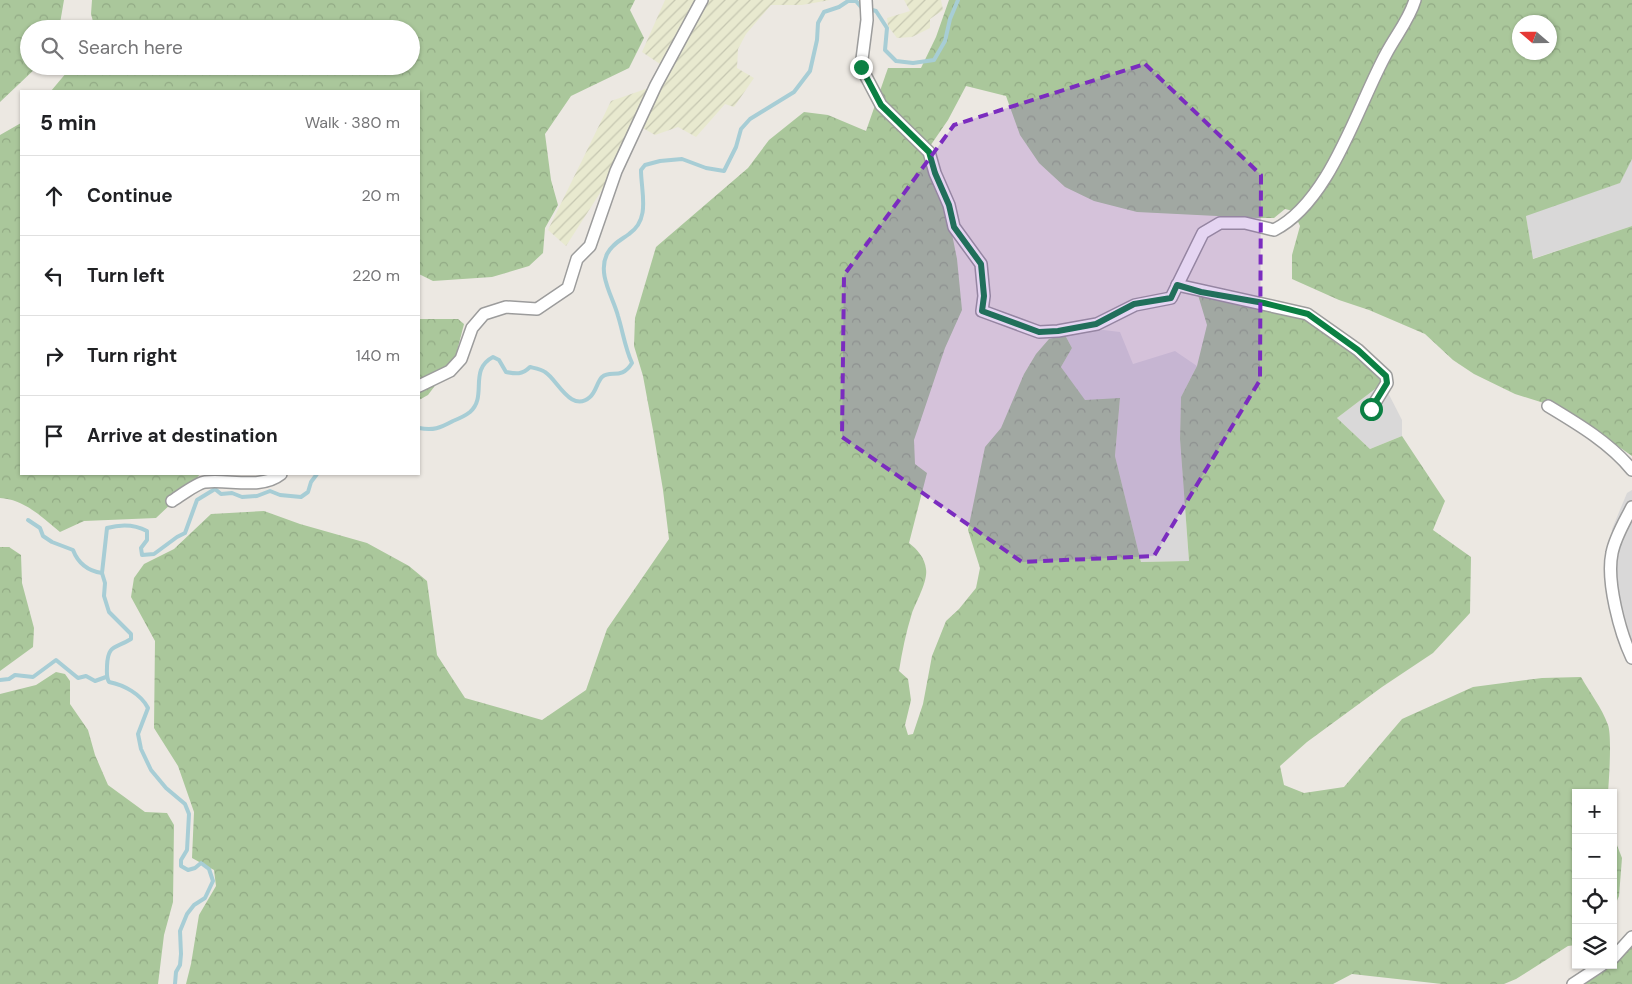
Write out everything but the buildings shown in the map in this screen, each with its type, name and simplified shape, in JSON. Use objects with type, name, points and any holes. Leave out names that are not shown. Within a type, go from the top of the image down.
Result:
[{"type":"street","points":[[420,386],[450,371],[461,359],[472,328],[484,314],[506,308],[537,309],[568,288],[577,259],[590,246],[616,171],[648,102],[702,0]]},
{"type":"street","points":[[866,0],[867,30],[861,67],[881,105],[929,152],[935,173],[949,205],[954,227],[981,264],[984,296],[982,311],[1039,332],[1058,331],[1096,324],[1134,304],[1171,298],[1203,233],[1220,222],[1245,223],[1274,230],[1287,223],[1308,203],[1324,180],[1386,54],[1411,13],[1415,0]]},
{"type":"street","points":[[1177,285],[1201,292],[1264,303],[1308,314],[1358,350],[1386,376],[1387,383],[1371,409]]},
{"type":"street","points":[[1548,406],[1620,455],[1632,470]]},
{"type":"street","points":[[172,501],[204,482],[250,483],[276,478],[280,475]]},
{"type":"street","points":[[1632,507],[1612,552],[1610,575],[1624,640],[1632,658]]},
{"type":"street","points":[[1617,954],[1632,937]]},
{"type":"street","points":[[1573,984],[1596,969]]},
{"type":"highlighted area","points":[[1145,64],[1261,175],[1260,380],[1154,556],[1022,562],[842,437],[844,275],[954,125]]},
{"type":"shaded area","points":[[1632,159],[1632,226],[1532,259],[1526,215],[1619,183]]},
{"type":"shaded area","points":[[1104,330],[1120,332],[1133,364],[1175,351],[1197,366],[1181,397],[1180,439],[1189,561],[1141,562],[1115,456],[1120,399],[1085,401],[1061,367],[1072,348],[1065,335],[1077,331]]},
{"type":"shaded area","points":[[1383,383],[1402,420],[1402,436],[1370,449],[1337,418]]},
{"type":"shaded area","points":[[1632,490],[1632,658],[1607,576],[1612,529],[1627,493]]},
{"type":"green space","points":[[0,0],[64,0],[61,20],[20,20],[20,75],[28,75],[0,102]]},
{"type":"green space","points":[[92,0],[635,0],[630,10],[644,38],[629,68],[571,96],[545,134],[551,180],[558,205],[545,228],[543,253],[529,266],[492,277],[433,281],[420,274],[420,90],[52,90],[64,75],[420,75],[420,20],[93,20]]},
{"type":"green space","points":[[665,0],[830,0],[802,5],[771,5],[746,34],[738,49],[737,68],[754,78],[734,107],[725,104],[696,137],[678,127],[655,135],[636,124],[609,179],[566,246],[548,230],[611,101],[663,83],[669,70],[642,52]]},
{"type":"green space","points":[[904,0],[941,0],[943,10],[930,19],[930,28],[912,37],[897,38],[888,26],[887,18],[910,11]]},
{"type":"green space","points":[[949,0],[1632,0],[1632,159],[1620,183],[1526,216],[1533,259],[1632,226],[1632,456],[1566,410],[1515,394],[1474,374],[1453,360],[1425,334],[1292,279],[1292,255],[1300,226],[1293,211],[1285,209],[1274,218],[1137,212],[1094,201],[1065,187],[1039,163],[1020,135],[1006,96],[966,86],[948,120],[926,152],[928,170],[947,209],[957,259],[962,310],[945,348],[914,440],[915,464],[927,473],[909,543],[918,551],[922,558],[926,574],[924,585],[910,620],[899,671],[908,679],[911,700],[905,725],[908,735],[913,734],[923,704],[932,656],[946,621],[959,609],[976,588],[980,568],[968,530],[985,447],[1001,428],[1024,374],[1036,354],[1049,339],[1065,335],[1072,348],[1061,367],[1085,400],[1120,398],[1115,456],[1141,562],[1189,561],[1180,439],[1181,397],[1197,366],[1207,325],[1198,295],[1277,308],[1313,322],[1349,348],[1383,383],[1337,418],[1370,449],[1402,436],[1445,501],[1433,530],[1471,557],[1470,613],[1433,653],[1382,687],[1307,742],[1280,766],[1284,785],[1304,793],[1344,787],[1402,719],[1473,687],[1542,678],[1581,677],[1608,725],[1610,758],[1608,789],[1572,789],[1572,946],[1568,946],[1516,979],[1504,984],[1442,984],[1352,974],[1333,984],[186,984],[199,915],[216,886],[214,870],[192,858],[194,812],[178,766],[154,728],[155,641],[131,597],[134,578],[144,564],[174,549],[211,514],[264,511],[300,524],[367,543],[409,566],[427,581],[437,655],[465,698],[542,720],[586,690],[607,629],[669,539],[653,430],[643,376],[634,346],[635,318],[656,247],[748,168],[769,140],[804,112],[828,115],[866,131],[888,68],[921,68],[936,37]]},
{"type":"green space","points":[[20,124],[20,475],[199,475],[156,518],[84,521],[60,532],[40,515],[25,506],[9,499],[0,498],[0,135]]},
{"type":"green space","points":[[420,319],[458,319],[464,324],[455,359],[428,395],[420,399]]},
{"type":"green space","points":[[0,547],[9,547],[21,555],[22,583],[34,628],[33,647],[0,671]]},
{"type":"green space","points":[[56,672],[65,674],[70,681],[70,704],[88,730],[95,755],[108,785],[145,812],[167,813],[174,825],[173,902],[164,935],[158,984],[0,984],[0,694],[36,685]]},
{"type":"green space","points":[[1617,845],[1622,858],[1617,901]]},
{"type":"green space","points":[[1632,933],[1632,984],[1578,984],[1597,969],[1617,969],[1617,952]]},
{"type":"waterway","points":[[420,428],[432,429],[440,427],[470,412],[478,398],[481,369],[493,357],[499,360],[506,372],[519,373],[530,367],[543,371],[565,393],[577,401],[583,401],[590,397],[600,379],[605,375],[624,372],[632,363],[607,285],[604,262],[611,248],[636,228],[640,221],[643,205],[641,170],[645,165],[660,161],[682,159],[706,168],[724,171],[736,147],[741,129],[750,119],[794,92],[810,71],[817,40],[818,23],[824,12],[839,7],[848,1],[856,1],[861,7],[876,11],[887,28],[885,50],[896,61],[913,63],[934,60],[945,41],[950,19],[958,0]]},
{"type":"waterway","points":[[175,984],[176,972],[180,965],[180,931],[187,914],[194,905],[205,898],[213,881],[209,869],[201,863],[195,868],[188,870],[181,866],[181,860],[187,850],[189,814],[185,804],[166,788],[151,770],[141,749],[138,734],[148,708],[137,694],[120,685],[109,682],[107,678],[107,666],[111,650],[131,639],[131,634],[109,612],[104,596],[105,583],[102,573],[107,528],[127,525],[147,531],[147,540],[141,548],[142,555],[154,554],[185,533],[197,500],[215,489],[221,494],[232,493],[242,497],[257,496],[270,491],[280,495],[301,497],[308,492],[311,482],[316,475]]},
{"type":"waterway","points":[[28,520],[40,528],[43,536],[52,542],[73,550],[84,566],[102,573]]},
{"type":"waterway","points":[[0,680],[9,679],[15,675],[33,677],[56,660],[78,678],[86,676],[95,681],[106,677]]},
{"type":"route","points":[[861,67],[881,105],[929,152],[935,173],[949,205],[954,227],[981,264],[984,296],[982,311],[1039,332],[1058,331],[1096,324],[1134,304],[1171,298],[1177,285],[1201,292],[1264,303],[1308,314],[1358,350],[1386,376],[1387,383],[1371,409]]}]
